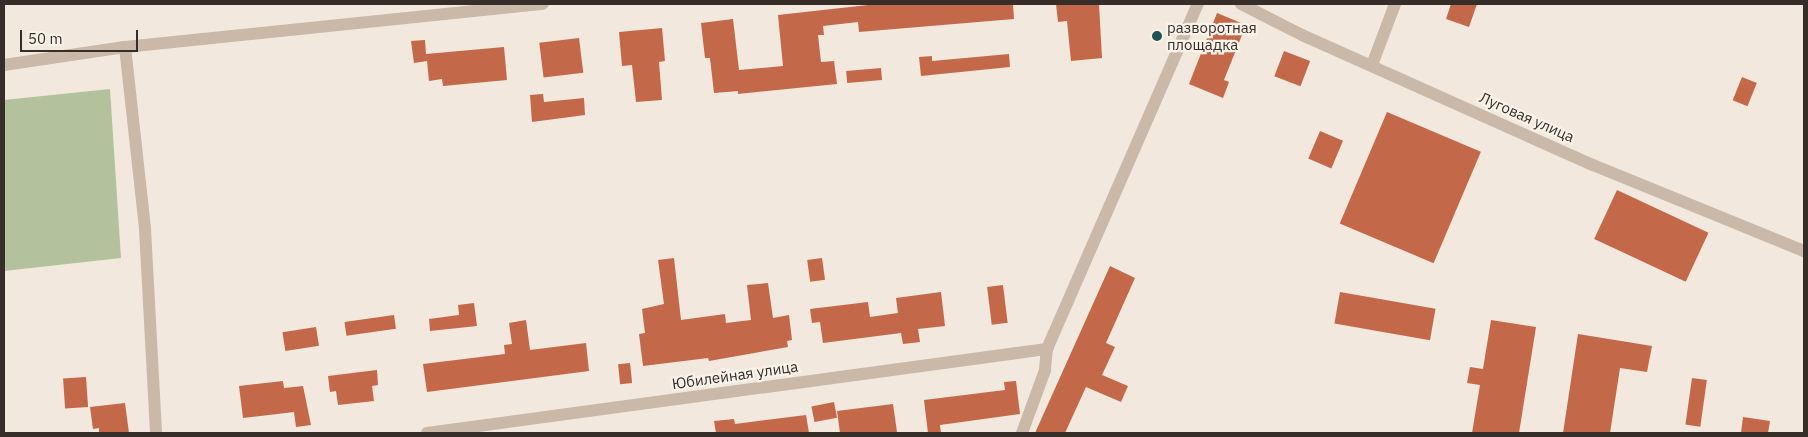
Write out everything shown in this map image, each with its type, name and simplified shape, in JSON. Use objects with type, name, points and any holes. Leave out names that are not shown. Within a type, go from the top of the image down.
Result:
[{"type":"street","points":[[4,65],[125,47],[543,4]]},
{"type":"street","points":[[1022,433],[1045,370],[1047,349],[1198,4]]},
{"type":"street","name":"Луговая улица","points":[[1241,4],[1593,165],[1804,251]]},
{"type":"street","points":[[1372,65],[1395,4]]},
{"type":"street","points":[[125,47],[145,229],[156,433]]},
{"type":"street","name":"Юбилейная улица","points":[[427,433],[1047,349]]},
{"type":"green space","points":[[110,89],[121,258],[4,271],[4,100]]},
{"type":"building","points":[[877,4],[1013,4],[1014,19],[859,32],[858,22],[823,26],[824,35],[818,35],[821,62],[834,61],[837,84],[738,94],[738,91],[714,93],[710,58],[705,58],[701,23],[733,19],[739,70],[783,66],[778,15]]},
{"type":"building","points":[[1056,4],[1099,4],[1102,58],[1071,61],[1067,21],[1058,22]]},
{"type":"building","points":[[1451,4],[1477,4],[1469,27],[1446,19]]},
{"type":"building","points":[[1217,13],[1246,25],[1224,80],[1229,82],[1223,98],[1189,84]]},
{"type":"building","points":[[662,28],[665,61],[659,62],[662,100],[636,102],[632,65],[622,66],[619,32]]},
{"type":"building","points":[[579,38],[583,73],[544,78],[539,43]]},
{"type":"building","points":[[425,40],[426,54],[504,47],[507,80],[443,86],[442,79],[429,81],[427,61],[414,63],[411,41]]},
{"type":"building","points":[[1284,51],[1310,61],[1300,86],[1274,76]]},
{"type":"building","points":[[1009,54],[1010,67],[921,76],[919,57],[932,56],[932,61]]},
{"type":"building","points":[[881,68],[882,80],[847,83],[846,71]]},
{"type":"building","points":[[1742,77],[1757,83],[1747,106],[1733,100]]},
{"type":"building","points":[[543,94],[544,102],[584,98],[585,115],[532,122],[530,95]]},
{"type":"building","points":[[1387,112],[1481,152],[1434,263],[1340,223]]},
{"type":"building","points":[[1320,131],[1343,141],[1331,168],[1308,159]]},
{"type":"building","points":[[1617,190],[1709,233],[1686,282],[1594,239]]},
{"type":"building","points":[[674,258],[681,320],[725,314],[726,323],[751,320],[747,285],[768,283],[773,318],[789,315],[792,340],[787,341],[788,347],[709,361],[708,358],[643,366],[639,334],[645,333],[642,309],[664,304],[658,260]]},
{"type":"building","points":[[822,258],[825,280],[810,282],[807,260]]},
{"type":"building","points":[[1110,266],[1135,278],[1106,343],[1115,347],[1102,375],[1128,386],[1121,402],[1086,387],[1065,433],[1035,433]]},
{"type":"building","points":[[1003,285],[1008,323],[992,325],[987,287]]},
{"type":"building","points":[[941,292],[945,326],[918,329],[920,342],[903,344],[901,333],[823,343],[820,322],[812,323],[810,309],[868,302],[870,317],[898,313],[896,298]]},
{"type":"building","points":[[1340,292],[1436,309],[1430,340],[1334,324]]},
{"type":"building","points":[[474,303],[477,326],[430,331],[429,319],[459,315],[458,305]]},
{"type":"building","points":[[394,315],[396,329],[346,336],[344,322]]},
{"type":"building","points":[[526,320],[530,350],[586,343],[589,371],[427,392],[423,364],[505,354],[504,345],[512,344],[509,323]]},
{"type":"building","points":[[1491,320],[1536,327],[1519,433],[1472,433],[1480,385],[1467,383],[1470,367],[1483,369]]},
{"type":"building","points":[[316,327],[319,346],[285,351],[282,332]]},
{"type":"building","points":[[1578,334],[1652,346],[1647,372],[1620,368],[1610,433],[1563,433]]},
{"type":"building","points":[[630,363],[632,383],[620,384],[618,364]]},
{"type":"building","points":[[377,370],[378,385],[372,386],[374,401],[338,405],[336,391],[330,392],[328,376]]},
{"type":"building","points":[[86,377],[88,407],[65,409],[63,379]]},
{"type":"building","points":[[1692,378],[1707,380],[1700,427],[1685,425]]},
{"type":"building","points":[[283,381],[284,388],[303,386],[311,425],[296,427],[294,412],[243,418],[239,386]]},
{"type":"building","points":[[1016,381],[1020,414],[940,425],[941,433],[928,433],[924,400],[1005,390],[1004,382]]},
{"type":"building","points":[[834,402],[837,418],[814,422],[811,406]]},
{"type":"building","points":[[125,403],[129,433],[99,433],[99,428],[93,429],[90,407]]},
{"type":"building","points":[[893,404],[897,432],[840,433],[837,411]]},
{"type":"building","points":[[806,415],[809,433],[716,433],[714,421],[734,419],[735,424]]},
{"type":"building","points":[[1743,417],[1770,421],[1768,433],[1741,433]]},
{"type":"place","name":"разворотная площадка","points":[[1157,36]]}]
